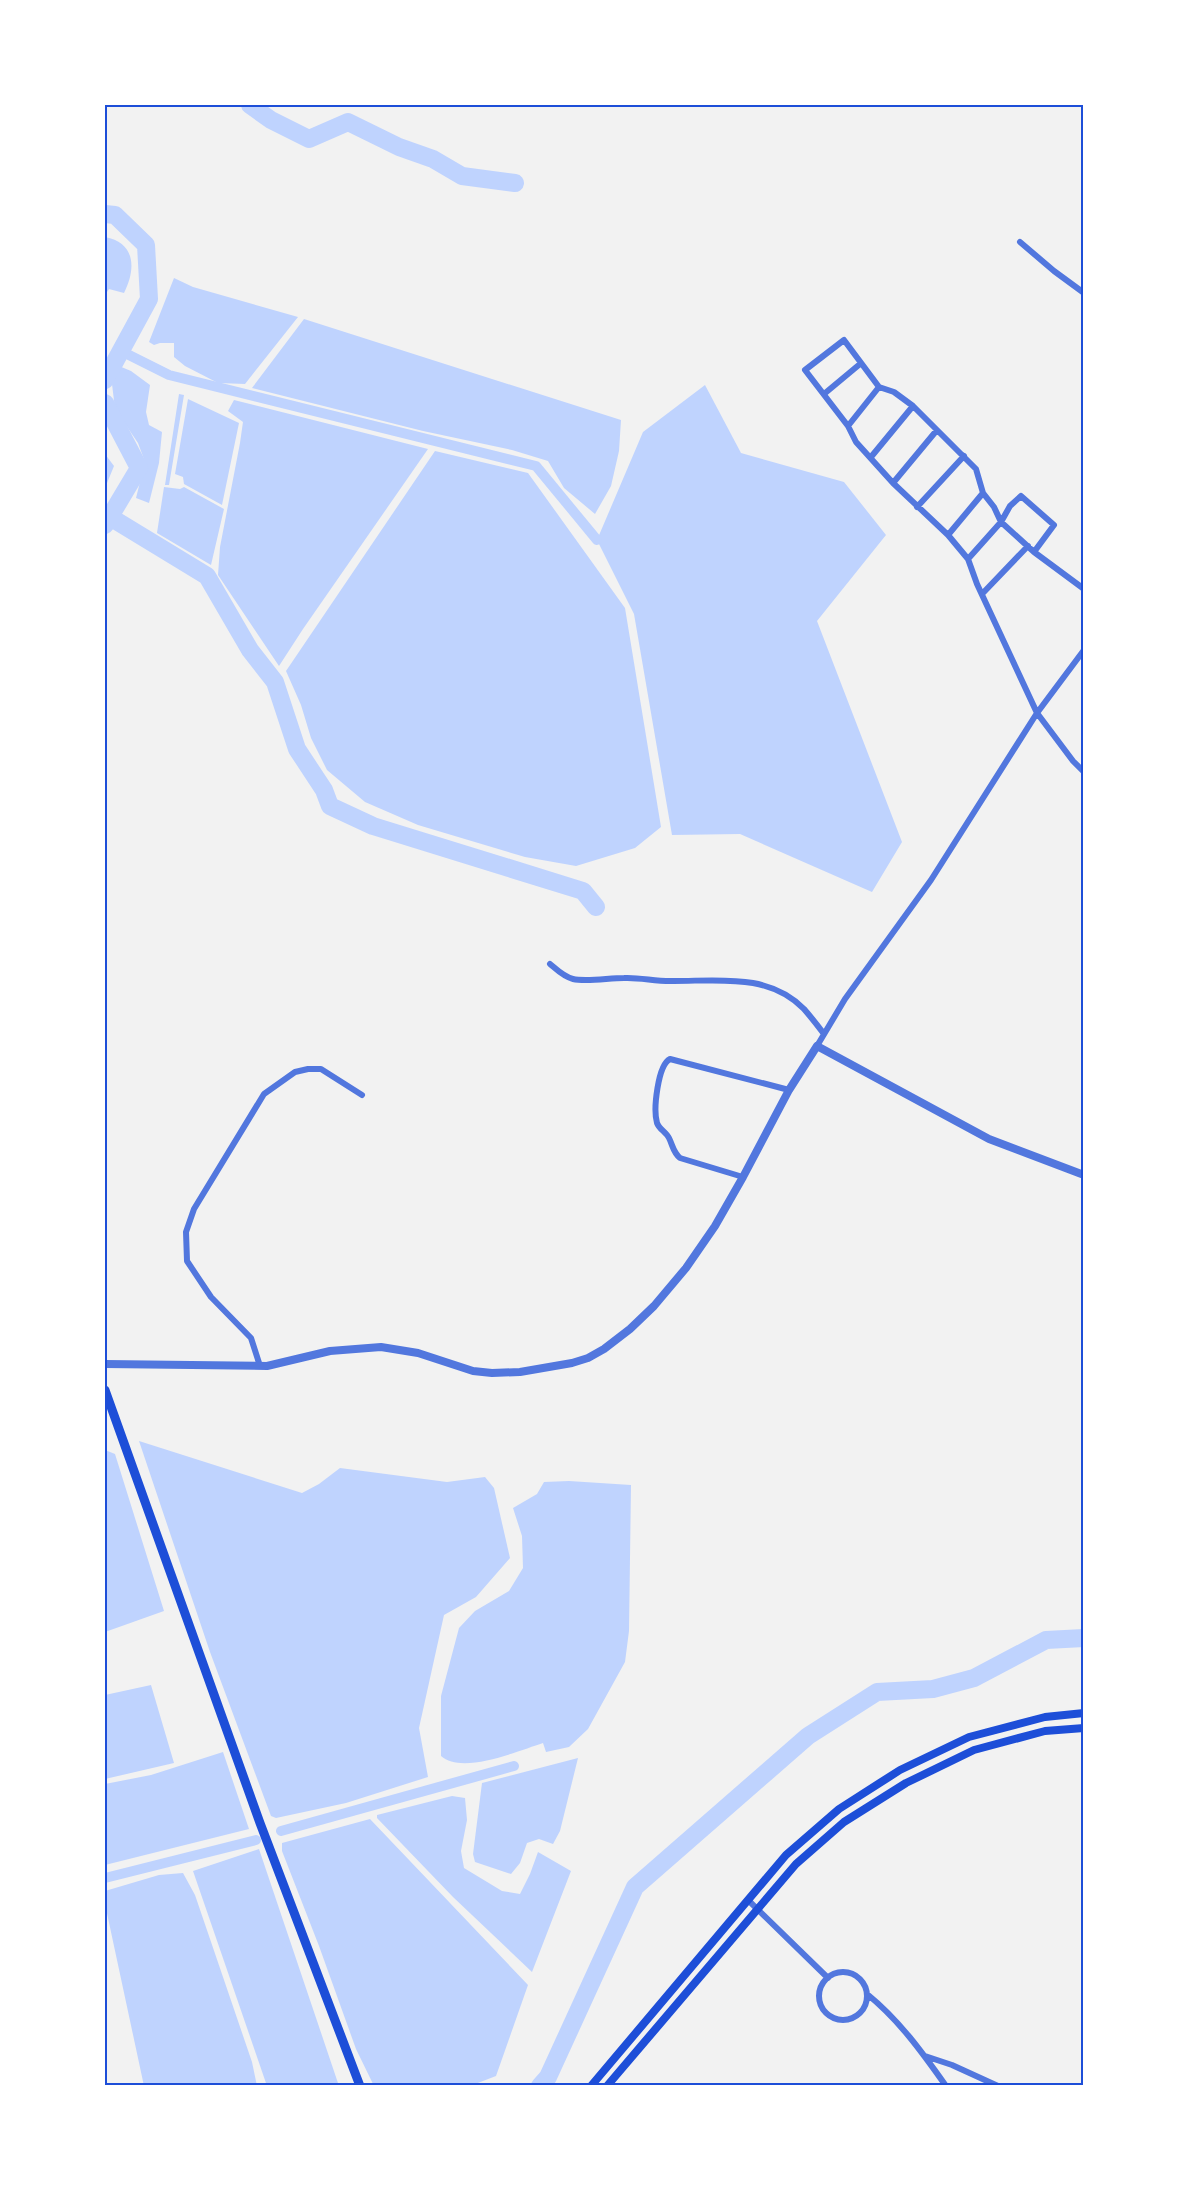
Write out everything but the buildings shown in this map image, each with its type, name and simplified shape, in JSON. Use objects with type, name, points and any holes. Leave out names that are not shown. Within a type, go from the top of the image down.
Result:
[{"type":"main road","points":[[105,1390],[260,1823],[360,2086]]},
{"type":"main road","points":[[591,2086],[786,1855],[839,1809],[900,1770],[969,1737],[1045,1717],[1084,1713]]},
{"type":"main road","points":[[607,2086],[796,1864],[844,1822],[906,1783],[974,1750],[1045,1731],[1084,1728]]},
{"type":"street","points":[[1020,242],[1084,294]]},
{"type":"street","points":[[1084,589],[1034,552],[1001,522],[994,507],[983,493],[976,469],[913,406],[894,392],[879,387],[844,340],[804,370],[848,426],[856,442],[893,483],[948,535],[968,559],[1037,713],[1073,762],[1084,772]]},
{"type":"street","points":[[824,394],[860,364]]},
{"type":"street","points":[[848,426],[879,387]]},
{"type":"street","points":[[871,457],[913,406]]},
{"type":"street","points":[[893,483],[937,430]]},
{"type":"street","points":[[917,507],[964,456]]},
{"type":"street","points":[[948,535],[983,493]]},
{"type":"street","points":[[968,559],[1001,522],[1010,506],[1021,496],[1054,525],[1034,552]]},
{"type":"street","points":[[982,594],[1028,546]]},
{"type":"street","points":[[105,1364],[260,1366],[355,1347],[403,1349],[473,1371],[492,1373],[520,1372],[572,1363],[588,1358],[604,1349],[654,1306],[686,1268],[715,1226],[744,1177],[789,1090],[845,999],[931,879],[1037,713],[1084,650]]},
{"type":"street","points":[[550,964],[563,975],[574,979],[629,977],[671,982],[753,981],[792,999],[803,1008],[824,1034]]},
{"type":"street","points":[[817,1046],[989,1139],[1084,1175]]},
{"type":"street","points":[[744,1177],[680,1158],[675,1154],[669,1137],[658,1126],[656,1120],[656,1101],[665,1061],[670,1059],[789,1090]]},
{"type":"street","points":[[260,1366],[251,1338],[211,1297],[187,1261],[186,1232],[194,1209],[264,1094],[295,1072],[321,1069],[362,1095]]},
{"type":"street","points":[[748,1900],[828,1978]]},
{"type":"street","points":[[867,1994],[866,2003],[856,2017],[838,2020],[830,2017],[823,2010],[819,1993],[828,1978],[836,1974],[850,1973],[860,1980],[867,1994],[889,2012],[946,2086]]},
{"type":"street","points":[[925,2056],[952,2065],[998,2086]]},
{"type":"water","points":[[105,237],[123,245],[131,258],[130,275],[124,293],[109,289],[105,295]]},
{"type":"water","points":[[174,278],[193,287],[298,317],[245,384],[218,383],[185,366],[174,357],[174,343],[154,345],[149,342]]},
{"type":"water","points":[[304,319],[621,420],[619,451],[611,486],[595,514],[564,488],[548,461],[512,450],[423,431],[252,388]]},
{"type":"water","points":[[119,366],[131,371],[150,385],[146,412],[149,425],[162,432],[159,463],[149,503],[136,498],[145,462],[138,443],[115,409],[112,384]]},
{"type":"water","points":[[705,385],[741,453],[844,482],[886,535],[817,621],[902,842],[872,892],[740,834],[672,835],[634,614],[597,540],[643,432]]},
{"type":"water","points":[[179,394],[184,395],[169,485],[165,485]]},
{"type":"water","points":[[188,399],[239,423],[222,505],[184,484],[183,477],[175,474]]},
{"type":"water","points":[[234,400],[428,449],[279,666],[218,575],[220,547],[243,422],[228,411]]},
{"type":"water","points":[[435,451],[528,473],[625,608],[661,827],[635,848],[576,866],[525,857],[418,825],[365,802],[327,770],[311,738],[301,705],[286,671]]},
{"type":"water","points":[[105,454],[114,466],[105,488]]},
{"type":"water","points":[[164,487],[180,489],[184,487],[224,509],[211,565],[157,533]]},
{"type":"water","points":[[139,1441],[302,1493],[319,1484],[340,1468],[447,1482],[485,1477],[494,1488],[510,1558],[476,1597],[444,1615],[419,1728],[428,1777],[346,1803],[276,1818],[271,1816],[210,1652]]},
{"type":"water","points":[[105,1450],[115,1454],[164,1611],[105,1632]]},
{"type":"water","points":[[569,1481],[631,1485],[629,1631],[625,1662],[588,1729],[569,1747],[546,1752],[543,1743],[490,1760],[462,1763],[450,1761],[441,1756],[441,1696],[459,1628],[475,1611],[509,1591],[523,1568],[522,1536],[513,1508],[537,1494],[544,1482]]},
{"type":"water","points":[[151,1685],[174,1763],[105,1779],[105,1695]]},
{"type":"water","points":[[223,1752],[249,1829],[105,1865],[105,1784],[151,1775]]},
{"type":"water","points":[[578,1758],[560,1831],[553,1844],[539,1839],[527,1843],[520,1863],[511,1874],[475,1862],[473,1854],[482,1783]]},
{"type":"water","points":[[452,1796],[465,1798],[467,1820],[461,1851],[464,1868],[502,1891],[520,1894],[538,1852],[571,1871],[532,1972],[453,1897],[377,1818],[377,1815]]},
{"type":"water","points":[[370,1819],[528,1985],[496,2076],[470,2086],[374,2086],[356,2049],[282,1851],[282,1843]]},
{"type":"water","points":[[259,1849],[339,2086],[267,2086],[193,1871]]},
{"type":"water","points":[[183,1873],[195,1895],[252,2062],[257,2086],[144,2086],[105,1904],[105,1891],[159,1875]]},
{"type":"waterway","points":[[250,105],[271,120],[309,139],[348,122],[399,147],[433,159],[462,176],[515,183]]},
{"type":"waterway","points":[[105,214],[115,215],[146,245],[149,299],[105,380]]},
{"type":"waterway","points":[[121,351],[169,375],[536,466],[597,540]]},
{"type":"waterway","points":[[105,403],[139,468],[105,525]]},
{"type":"waterway","points":[[110,517],[207,576],[250,650],[275,682],[297,749],[324,790],[330,806],[373,826],[583,891],[596,907]]},
{"type":"waterway","points":[[540,2086],[548,2077],[635,1887],[808,1736],[877,1692],[933,1689],[974,1678],[1046,1640],[1084,1638]]},
{"type":"waterway","points":[[281,1831],[514,1766]]},
{"type":"waterway","points":[[105,1878],[256,1840]]}]
